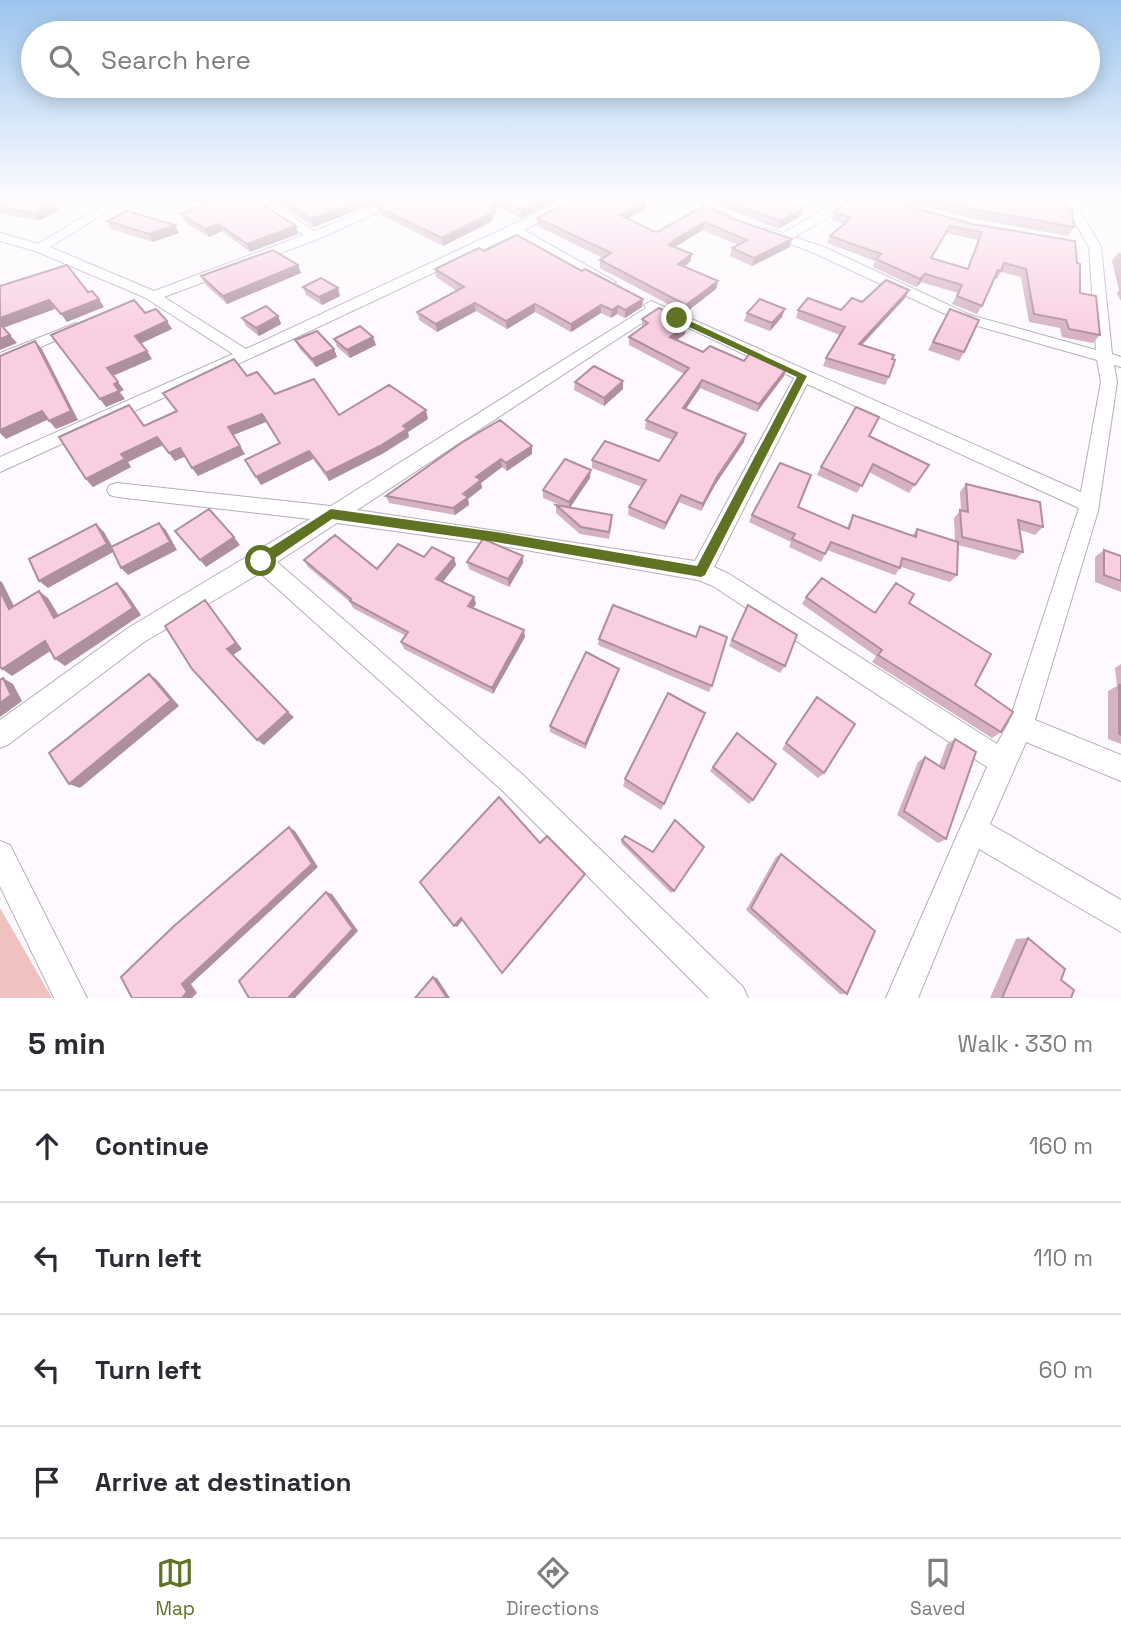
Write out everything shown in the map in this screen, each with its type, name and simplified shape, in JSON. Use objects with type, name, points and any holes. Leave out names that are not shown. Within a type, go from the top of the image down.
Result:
[{"type":"street","points":[[24,244],[151,296],[243,354]]},
{"type":"street","points":[[40,248],[47,244]]},
{"type":"street","points":[[125,306],[293,244]]},
{"type":"street","points":[[0,465],[243,354],[311,326],[486,244]]},
{"type":"street","points":[[540,244],[656,308],[1089,504]]},
{"type":"street","points":[[803,244],[965,318],[1113,360]]},
{"type":"street","points":[[902,998],[1002,762],[1020,727],[1089,504],[1113,360],[1087,244]]},
{"type":"street","points":[[0,735],[135,635],[261,561],[656,308]]},
{"type":"street","points":[[0,359],[87,322]]},
{"type":"street","points":[[701,572],[803,376]]},
{"type":"street","points":[[117,490],[331,514],[496,537],[701,572],[721,580],[1002,762]]},
{"type":"street","points":[[261,561],[513,783],[732,998]]},
{"type":"street","points":[[1020,727],[1121,768]]},
{"type":"street","points":[[975,831],[1121,917]]},
{"type":"street","points":[[0,855],[71,998]]},
{"type":"shaded area","points":[[0,908],[52,998],[0,998]]},
{"type":"building","points":[[499,244],[532,244],[582,271],[585,269],[643,299],[625,310],[618,306],[612,310],[601,305],[571,324],[535,304],[506,321],[475,303],[436,324],[417,312],[464,287],[435,269],[479,248],[484,251]]},
{"type":"building","points":[[591,244],[670,244],[692,254],[678,264],[718,281],[686,305],[600,260],[611,253]]},
{"type":"building","points":[[740,244],[783,244],[754,258],[732,248]]},
{"type":"building","points":[[851,244],[940,244],[931,258],[968,269],[978,244],[1075,244],[1077,263],[1080,264],[1080,293],[1096,296],[1100,335],[1069,329],[1066,320],[1034,314],[1026,269],[1004,263],[1001,271],[998,270],[982,306],[957,296],[962,285],[925,274],[920,279],[876,259],[881,254]]},
{"type":"building","points":[[273,250],[298,265],[223,296],[201,276]]},
{"type":"building","points":[[67,265],[88,292],[92,291],[99,299],[61,314],[49,300],[0,318],[0,286]]},
{"type":"building","points":[[321,278],[338,288],[319,297],[303,287]]},
{"type":"building","points":[[886,280],[909,290],[859,344],[894,355],[889,377],[826,358],[845,327],[798,310],[808,298],[841,310],[852,298],[862,302]]},
{"type":"building","points":[[760,299],[785,309],[772,323],[747,313]]},
{"type":"building","points":[[134,300],[145,313],[156,309],[167,321],[135,336],[147,351],[107,368],[118,382],[114,384],[119,391],[100,399],[51,335]]},
{"type":"building","points":[[266,306],[278,316],[256,328],[242,318]]},
{"type":"building","points":[[659,308],[674,315],[672,316],[686,326],[670,337],[703,352],[710,346],[744,361],[750,353],[787,368],[759,404],[702,380],[683,408],[746,434],[717,477],[703,504],[681,495],[666,523],[629,507],[646,480],[592,460],[605,441],[659,461],[677,433],[646,420],[689,368],[629,337],[648,323],[642,319]]},
{"type":"building","points":[[950,309],[979,320],[964,352],[933,342]]},
{"type":"building","points":[[0,324],[10,335],[0,339]]},
{"type":"building","points":[[360,326],[373,337],[347,350],[334,339]]},
{"type":"building","points":[[317,331],[334,349],[312,359],[295,340]]},
{"type":"building","points":[[35,341],[71,411],[49,421],[42,411],[0,430],[0,356]]},
{"type":"building","points":[[234,359],[247,376],[257,372],[275,394],[314,379],[339,415],[389,385],[426,410],[403,426],[407,429],[326,473],[309,451],[256,477],[245,460],[280,443],[262,414],[228,427],[240,446],[192,468],[180,448],[169,453],[157,437],[121,454],[125,459],[86,479],[59,437],[129,405],[144,426],[177,411],[163,393]]},
{"type":"building","points":[[594,366],[623,381],[604,398],[575,382]]},
{"type":"building","points":[[856,407],[879,417],[869,436],[929,465],[915,485],[873,464],[862,486],[821,467]]},
{"type":"building","points":[[500,420],[532,446],[506,463],[501,459],[476,477],[481,480],[463,494],[468,497],[453,508],[386,496],[461,443]]},
{"type":"building","points":[[565,459],[591,470],[569,502],[543,490]]},
{"type":"building","points":[[780,463],[811,475],[798,507],[849,529],[853,515],[916,537],[917,529],[958,542],[957,575],[902,558],[900,568],[831,542],[825,554],[792,539],[795,534],[752,515]]},
{"type":"building","points":[[966,484],[1040,502],[1043,527],[1018,520],[1023,552],[962,537],[960,510],[968,512]]},
{"type":"building","points":[[556,505],[612,515],[609,532],[581,527]]},
{"type":"building","points":[[209,509],[234,537],[200,560],[175,531]]},
{"type":"building","points":[[159,523],[170,542],[121,568],[111,547]]},
{"type":"building","points":[[96,524],[107,544],[39,581],[29,559]]},
{"type":"building","points":[[335,535],[377,569],[398,544],[424,557],[432,547],[454,558],[436,579],[474,597],[468,606],[524,630],[492,688],[401,642],[408,632],[350,601],[351,599],[304,560]]},
{"type":"building","points":[[483,539],[523,556],[508,579],[467,562]]},
{"type":"building","points":[[1104,550],[1121,556],[1121,581],[1104,575]]},
{"type":"building","points":[[822,578],[875,613],[896,583],[914,594],[909,603],[991,654],[975,685],[1013,712],[1001,732],[878,655],[882,650],[806,597]]},
{"type":"building","points":[[117,583],[133,608],[55,659],[45,641],[2,669],[0,591],[9,609],[39,591],[54,618]]},
{"type":"building","points":[[205,600],[236,643],[227,649],[288,712],[257,740],[192,669],[165,626]]},
{"type":"building","points":[[613,605],[696,637],[700,626],[727,637],[712,686],[599,639]]},
{"type":"building","points":[[748,605],[797,635],[785,666],[732,640]]},
{"type":"building","points":[[586,652],[619,669],[585,744],[550,726]]},
{"type":"building","points":[[149,674],[171,700],[69,784],[49,753]]},
{"type":"building","points":[[3,678],[11,695],[0,703],[0,680]]},
{"type":"building","points":[[1121,685],[1121,735],[1119,734]]},
{"type":"building","points":[[668,693],[705,713],[664,804],[625,779]]},
{"type":"building","points":[[817,697],[855,724],[824,773],[786,743]]},
{"type":"building","points":[[737,733],[776,764],[753,800],[713,767]]},
{"type":"building","points":[[955,739],[976,752],[946,839],[904,811],[925,757],[944,769]]},
{"type":"building","points":[[499,797],[540,843],[547,836],[585,874],[502,973],[461,918],[454,926],[420,882]]},
{"type":"building","points":[[675,820],[704,847],[674,891],[622,840],[625,836],[653,852]]},
{"type":"building","points":[[289,827],[312,864],[182,984],[187,992],[182,998],[132,998],[121,977],[174,926]]},
{"type":"building","points":[[781,854],[875,931],[847,994],[751,908]]},
{"type":"building","points":[[326,892],[353,929],[288,998],[249,998],[239,981]]},
{"type":"building","points":[[1028,938],[1065,969],[1061,980],[1074,990],[1071,998],[1002,998]]},
{"type":"building","points":[[433,977],[447,998],[415,998]]},
{"type":"route","points":[[261,561],[331,514],[496,537],[701,572],[803,376],[677,318]]}]
